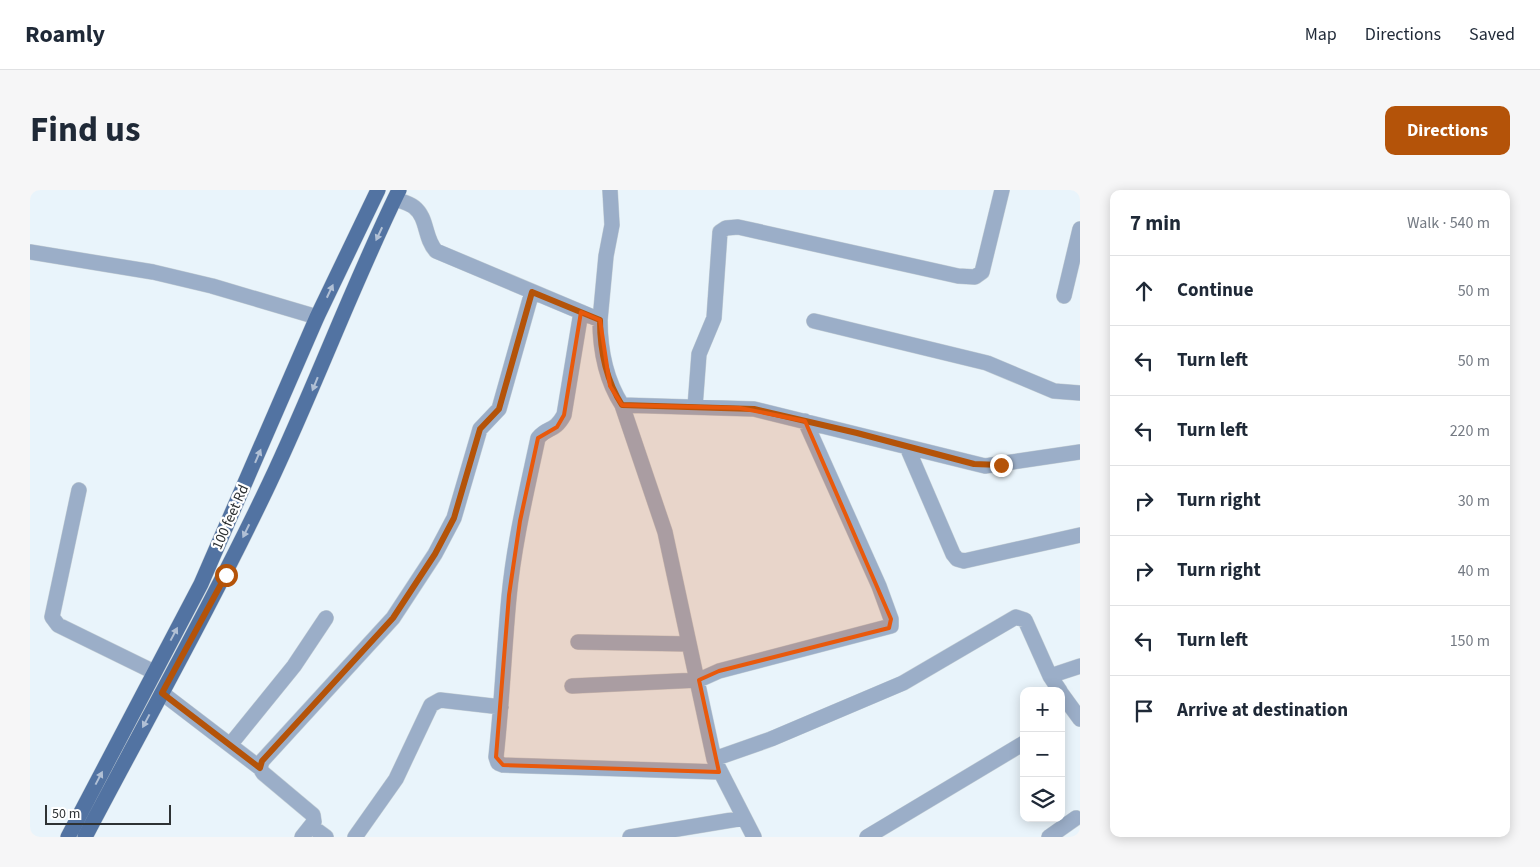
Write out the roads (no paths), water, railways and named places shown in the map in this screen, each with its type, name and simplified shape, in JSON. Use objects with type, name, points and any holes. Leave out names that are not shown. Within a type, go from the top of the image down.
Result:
[{"type":"main road","name":"100 feet Rd","points":[[68,837],[200,584],[318,317],[378,190]]},
{"type":"main road","points":[[85,837],[226,575],[270,482],[397,194]]},
{"type":"street","points":[[610,190],[612,225],[606,256],[600,320],[600,335],[610,386],[622,405],[665,532],[717,765],[754,837]]},
{"type":"street","points":[[696,407],[699,354],[714,318],[720,232],[726,228],[738,227],[958,276],[975,277],[982,272],[1002,190]]},
{"type":"street","points":[[397,194],[414,207],[424,219],[428,243],[436,251],[600,320]]},
{"type":"street","points":[[1064,296],[1080,229]]},
{"type":"street","points":[[30,252],[153,272],[212,286],[318,317]]},
{"type":"street","points":[[260,768],[262,761],[393,618],[435,554],[454,518],[480,429],[499,409],[532,292]]},
{"type":"street","points":[[581,312],[564,415],[557,427],[543,433],[538,438],[520,521],[509,595],[496,757],[498,763],[503,766],[717,765],[772,739],[903,683],[1016,617],[1025,620],[1050,676],[1058,687]]},
{"type":"street","points":[[814,322],[987,363],[1054,392],[1080,392]]},
{"type":"street","points":[[622,405],[754,409],[992,466],[1080,452]]},
{"type":"street","points":[[572,686],[699,680],[719,671],[891,626],[891,619],[879,586],[805,421]]},
{"type":"street","points":[[907,447],[953,554],[957,559],[964,561],[1080,535]]},
{"type":"street","points":[[79,490],[52,617],[58,625],[154,672]]},
{"type":"street","points":[[230,745],[294,666],[326,618]]},
{"type":"street","points":[[578,642],[689,644]]},
{"type":"street","points":[[1050,676],[1080,666]]},
{"type":"street","points":[[162,693],[260,768],[263,773],[313,815],[314,822],[307,832],[326,837]]},
{"type":"street","points":[[355,837],[396,779],[431,706],[440,700],[501,707]]},
{"type":"street","points":[[1065,701],[1072,718]]},
{"type":"street","points":[[867,837],[1020,745]]},
{"type":"street","points":[[630,837],[744,818]]},
{"type":"street","points":[[1049,837],[1076,818]]}]
